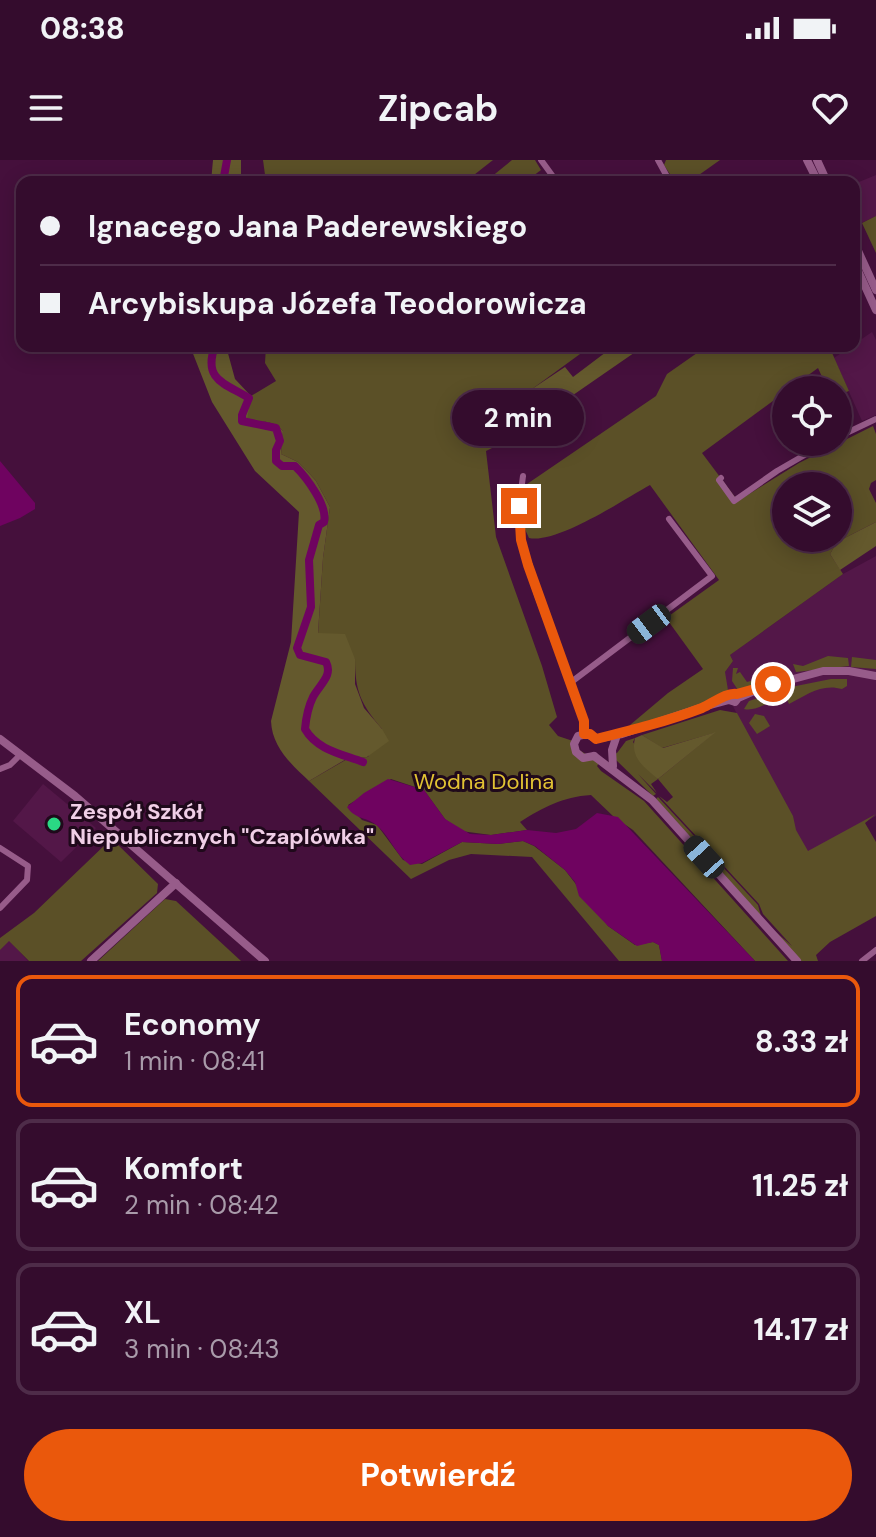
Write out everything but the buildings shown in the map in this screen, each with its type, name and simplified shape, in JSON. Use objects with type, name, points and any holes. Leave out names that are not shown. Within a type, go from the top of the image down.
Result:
[{"type":"street","points":[[860,255],[876,290]]},
{"type":"street","points":[[860,275],[876,310]]},
{"type":"street","points":[[852,430],[876,419]]},
{"type":"street","points":[[721,478],[719,480],[734,501],[803,456]]},
{"type":"street","points":[[523,476],[519,506],[521,540],[536,592],[584,721],[584,734]]},
{"type":"street","points":[[570,683],[712,576],[669,519]]},
{"type":"street","points":[[797,961],[660,807],[596,748],[590,734],[584,734],[575,741],[574,750],[583,758],[596,748],[619,736],[761,688],[814,673],[876,674]]},
{"type":"street","points":[[613,766],[612,750],[619,736]]},
{"type":"street","points":[[0,739],[75,796],[265,961]]},
{"type":"street","points":[[596,748],[633,783]]},
{"type":"street","points":[[0,769],[10,765],[21,754]]},
{"type":"street","points":[[0,848],[28,866],[27,880],[0,908]]},
{"type":"street","points":[[91,961],[176,883]]},
{"type":"street","points":[[862,961],[876,950]]},
{"type":"shaded area","points":[[213,160],[241,160],[241,176],[212,176]]},
{"type":"shaded area","points":[[876,175],[876,216],[860,224],[862,212],[860,182]]},
{"type":"shaded area","points":[[872,332],[876,340],[876,415],[862,421],[852,398],[852,376],[842,376],[834,358],[843,352],[860,352],[860,340]]},
{"type":"shaded area","points":[[192,352],[228,352],[235,379],[251,396],[247,420],[270,423],[283,431],[281,454],[298,462],[307,471],[330,507],[318,633],[345,634],[355,659],[355,684],[364,708],[389,741],[367,757],[348,758],[309,781],[279,747],[271,721],[291,642],[299,512],[255,471],[212,402]]},
{"type":"shaded area","points":[[606,352],[635,352],[508,440],[517,399],[565,367],[573,377]]},
{"type":"shaded area","points":[[0,461],[35,503],[35,509],[0,526]]},
{"type":"shaded area","points":[[876,522],[876,546],[840,570],[830,554],[852,552],[852,534]]},
{"type":"shaded area","points":[[876,556],[876,816],[807,854],[733,706],[725,672],[733,661],[730,655],[843,574]]},
{"type":"shaded area","points":[[716,732],[658,779],[636,757],[635,738],[642,735],[663,748]]},
{"type":"shaded area","name":"Wodna Dolina","points":[[388,779],[424,790],[445,819],[470,834],[491,835],[527,830],[556,833],[576,829],[597,813],[618,817],[755,961],[662,961],[659,945],[653,942],[637,946],[608,926],[579,896],[575,882],[565,870],[535,846],[523,841],[498,844],[462,842],[422,863],[410,865],[380,829],[353,814],[347,807]]},
{"type":"shaded area","name":"Zespół Szkół Niepublicznych \"Czaplówka\"","points":[[43,784],[96,828],[61,862],[13,821]]},
{"type":"shaded area","points":[[9,940],[28,961],[0,961],[0,950]]},
{"type":"green space","points":[[263,160],[493,160],[473,176],[265,176]]},
{"type":"green space","points":[[512,160],[535,160],[541,170],[533,176],[492,176]]},
{"type":"green space","points":[[666,160],[720,160],[697,176],[671,176],[664,165]]},
{"type":"green space","points":[[876,216],[876,253],[862,223]]},
{"type":"green space","points":[[266,352],[583,352],[517,400],[508,440],[486,451],[496,537],[557,717],[549,725],[558,736],[573,741],[572,746],[600,762],[597,766],[601,771],[644,801],[788,961],[755,961],[633,830],[591,795],[562,800],[537,812],[520,822],[527,830],[491,835],[461,831],[445,819],[424,790],[391,779],[348,805],[362,820],[377,825],[403,860],[422,864],[462,842],[498,844],[523,841],[534,846],[565,870],[608,926],[635,945],[653,942],[659,945],[662,961],[619,961],[532,857],[471,854],[449,860],[411,879],[309,781],[349,758],[368,757],[382,729],[361,697],[355,659],[318,634],[330,507],[307,471],[298,462],[281,454],[283,431],[270,423],[247,421],[246,418],[251,396],[276,381],[265,363]]},
{"type":"green space","points":[[698,352],[832,352],[842,376],[822,376],[818,368],[807,376],[772,376],[772,402],[702,453],[738,501],[772,480],[772,552],[831,552],[843,574],[730,655],[733,661],[725,672],[728,690],[725,696],[629,729],[668,693],[703,669],[666,618],[719,580],[650,485],[572,528],[541,538],[529,538],[524,527],[527,484],[656,396],[667,374]]},
{"type":"green space","points":[[873,426],[876,434],[876,480],[869,489],[876,503],[876,522],[852,534],[852,472],[785,472],[813,456],[852,456],[852,436]]},
{"type":"green space","points":[[828,656],[848,658],[849,666],[796,672],[793,664],[803,666]]},
{"type":"green space","points":[[852,657],[876,660],[876,669],[851,667]]},
{"type":"green space","points":[[733,668],[738,668],[736,674],[740,672],[747,682],[764,677],[768,679],[767,682],[738,690],[732,681]]},
{"type":"green space","points":[[847,679],[847,686],[842,689],[821,689],[789,704],[786,688]]},
{"type":"green space","points":[[779,691],[764,705],[744,709],[749,701]]},
{"type":"green space","points":[[720,710],[737,713],[793,816],[796,830],[808,851],[876,814],[865,823],[876,842],[876,916],[830,942],[816,955],[818,961],[800,961],[770,927],[792,946],[763,914],[759,904],[659,796],[667,802],[673,797],[658,779],[714,733],[662,748],[642,735]]},
{"type":"green space","points":[[755,714],[764,716],[770,726],[757,734],[749,723]]},
{"type":"green space","points":[[635,738],[633,742],[658,779],[651,784],[657,793],[638,774],[656,794],[653,796],[613,754],[626,741]]},
{"type":"green space","points":[[658,797],[758,905],[761,916],[656,799]]},
{"type":"green space","points":[[113,840],[158,884],[157,893],[81,961],[29,961],[9,941],[0,950],[0,938],[34,913]]},
{"type":"green space","points":[[165,899],[176,901],[241,961],[98,961]]},
{"type":"waterway","points":[[224,176],[227,160]]},
{"type":"waterway","points":[[214,352],[214,374],[225,385],[249,398],[242,421],[276,428],[280,441],[276,461],[282,466],[295,466],[311,485],[323,508],[324,522],[319,525],[309,560],[311,607],[297,648],[300,655],[326,662],[328,672],[311,701],[305,729],[323,747],[363,762]]},
{"type":"place","name":"Zespół Szkół Niepublicznych \"Czaplówka\"","points":[[54,824]]},
{"type":"route","points":[[519,506],[521,540],[528,565],[584,721],[584,734],[596,739],[622,734],[703,707],[734,692],[737,694],[773,684]]}]
